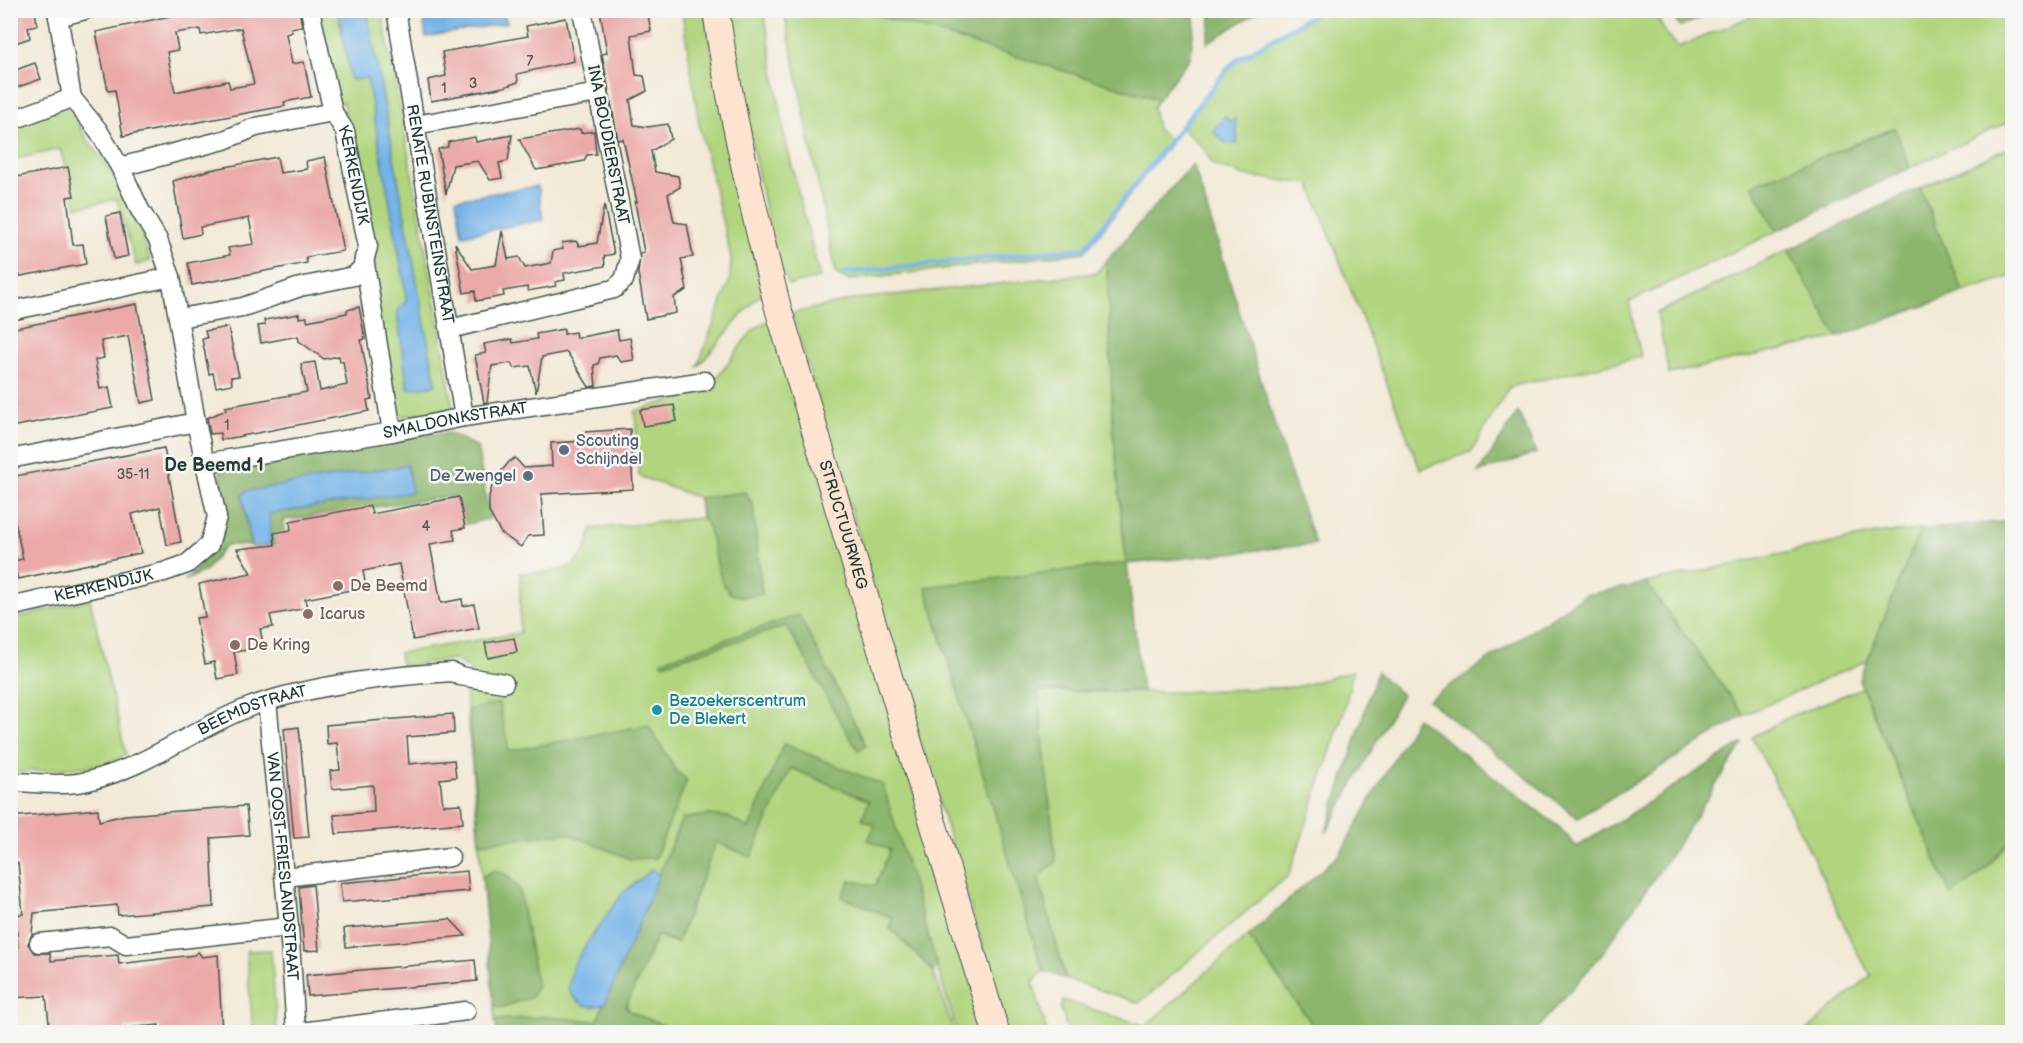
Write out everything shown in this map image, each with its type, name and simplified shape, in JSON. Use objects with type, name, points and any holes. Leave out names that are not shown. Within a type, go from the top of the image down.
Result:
[{"type":"main road","name":"STRUCTUURWEG","points":[[716,10],[724,67],[751,202],[778,309],[996,1032]]},
{"type":"street","name":"KERKENDIJK","points":[[10,607],[164,572],[187,564],[209,545],[217,517],[196,422],[171,277],[158,240],[140,210],[120,167],[98,130],[72,98],[58,14],[86,10]]},
{"type":"street","points":[[310,10],[333,112]]},
{"type":"street","name":"RENATE RUBINSTEINSTRAAT","points":[[396,10],[464,417]]},
{"type":"street","name":"INA BOUDIERSTRAAT","points":[[450,328],[614,289],[624,280],[630,259],[582,10]]},
{"type":"street","points":[[415,125],[598,93]]},
{"type":"street","points":[[10,121],[72,98]]},
{"type":"street","name":"KERKENDIJK","points":[[120,167],[224,140],[256,127],[333,112],[345,131],[368,247],[364,258]]},
{"type":"street","points":[[179,318],[243,307],[300,287],[354,276],[362,268],[364,258]]},
{"type":"street","points":[[364,258],[392,432]]},
{"type":"street","points":[[10,311],[171,277]]},
{"type":"street","name":"SMALDONKSTRAAT","points":[[205,463],[392,432],[464,417],[705,381]]},
{"type":"street","points":[[10,459],[196,422]]},
{"type":"street","name":"BEEMDSTRAAT","points":[[10,782],[86,782],[141,763],[213,721],[267,701],[387,676],[452,672],[460,676],[504,682]]},
{"type":"street","name":"VAN OOST-FRIESLANDSTRAAT","points":[[267,701],[285,877],[296,1032]]},
{"type":"street","points":[[285,877],[450,857]]},
{"type":"street","points":[[39,944],[111,936],[126,945],[225,936],[289,927]]},
{"type":"street","points":[[301,1032],[466,1011]]},
{"type":"green space","points":[[1212,10],[1259,11],[1207,43]]},
{"type":"green space","points":[[317,11],[338,11],[351,80],[367,77],[406,292],[406,301],[398,319],[408,389],[436,385],[367,11],[382,11],[437,309],[453,409],[396,417],[365,274],[375,268],[343,102],[335,103]]},
{"type":"green space","points":[[682,11],[704,11],[762,296],[757,297],[697,368],[730,280],[731,257],[699,124]]},
{"type":"green space","points":[[724,11],[764,11],[786,143],[820,278],[788,285],[771,237]]},
{"type":"green space","points":[[784,11],[863,11],[1158,99],[1153,107],[1157,129],[1172,141],[1085,252],[848,280],[836,274]]},
{"type":"green space","points":[[863,11],[1196,11],[1190,58],[1158,99]]},
{"type":"green space","points":[[1323,11],[1653,11],[1667,35],[1679,47],[1764,11],[2012,11],[2012,120],[1910,168],[1895,128],[1752,185],[1777,231],[1629,302],[1641,357],[1509,387],[1471,452],[1420,469],[1310,184],[1245,176],[1213,165],[1204,149],[1182,128],[1236,61]]},
{"type":"green space","points":[[1670,11],[1716,11],[1680,27]]},
{"type":"green space","points":[[66,105],[74,112],[83,133],[132,202],[150,261],[136,265],[117,199],[77,207],[60,149],[11,160],[11,127]]},
{"type":"green space","points":[[1895,128],[1910,168],[1777,231],[1752,185]]},
{"type":"green space","points":[[2012,146],[2012,276],[1963,292],[1920,188]]},
{"type":"green space","points":[[1193,164],[1286,460],[1315,544],[1127,564],[1142,691],[1038,691],[1056,862],[1038,878],[1066,979],[1043,971],[926,587],[1126,563],[1113,427],[1107,260]]},
{"type":"green space","points":[[1920,188],[1963,292],[1838,337],[1788,250]]},
{"type":"green space","points":[[1788,250],[1838,337],[1669,374],[1657,313]]},
{"type":"green space","points":[[1107,260],[1113,427],[1126,564],[926,588],[1043,971],[1033,982],[1047,1032],[1008,1032],[792,313],[857,299],[1096,273]]},
{"type":"green space","points":[[772,319],[986,1032],[957,1032],[889,811],[869,801],[862,819],[876,825],[891,849],[875,887],[893,918],[889,927],[933,971],[954,1032],[679,1032],[631,1012],[626,1006],[657,935],[677,943],[716,842],[743,826],[728,817],[682,819],[595,1028],[545,1017],[495,1020],[494,1006],[503,1007],[531,997],[494,870],[482,877],[465,688],[477,687],[469,668],[453,659],[401,666],[399,653],[520,633],[520,573],[557,571],[567,568],[583,555],[591,529],[701,518],[699,498],[639,476],[635,411],[688,394],[713,382],[746,338],[762,324]]},
{"type":"green space","points":[[1518,412],[1536,453],[1477,473],[1481,469]]},
{"type":"green space","points":[[450,433],[477,447],[490,519],[466,524],[463,511],[453,496],[284,520],[286,544],[271,545],[268,514],[411,492],[406,465],[247,491],[242,496],[251,545],[226,545],[205,571],[185,580],[211,552],[222,530],[224,506],[220,469],[415,434]]},
{"type":"green space","points":[[745,492],[753,505],[762,594],[744,597],[731,594],[722,583],[708,526],[702,518],[699,498]]},
{"type":"green space","points":[[2012,521],[2012,838],[1984,871],[1951,895],[1859,680],[1920,530]]},
{"type":"green space","points":[[1920,530],[1868,660],[1744,715],[1646,583],[1875,534]]},
{"type":"green space","points":[[1646,583],[1744,715],[1578,818],[1428,700],[1585,595]]},
{"type":"green space","points":[[90,599],[126,755],[105,765],[11,773],[11,619]]},
{"type":"green space","points":[[799,615],[866,745],[859,751],[786,626],[663,664],[661,661]]},
{"type":"green space","points":[[1353,671],[1344,711],[1289,875],[1139,1003],[1066,979],[1038,878],[1038,691],[1178,692],[1297,687]]},
{"type":"green space","points":[[1377,672],[1402,695],[1326,833]]},
{"type":"green space","points":[[1862,688],[1951,895],[1984,871],[2012,838],[2012,1032],[1805,1032],[1871,975],[1855,949],[1813,857],[1752,737],[1791,716]]},
{"type":"green space","points":[[499,703],[509,751],[648,725],[677,772],[687,780],[655,858],[630,859],[567,833],[480,843],[468,710]]},
{"type":"green space","points":[[1417,718],[1560,828],[1577,847],[1743,743],[1602,954],[1534,1032],[1318,1032],[1248,936],[1340,854]]},
{"type":"green space","points":[[784,744],[883,785],[937,965],[933,971],[889,927],[893,918],[842,897],[850,880],[875,886],[890,850],[868,840],[875,825],[862,819],[869,801],[791,768],[751,857],[716,842],[677,943],[657,935],[626,1007],[631,1012],[679,1032],[497,1032],[495,1020],[545,1017],[597,1021],[682,819],[709,815],[728,817],[749,828]]},
{"type":"green space","points":[[494,870],[505,874],[519,888],[537,986],[531,997],[503,1007],[494,1006],[482,877]]},
{"type":"green space","points":[[1248,936],[1318,1032],[1068,1032],[1061,1010],[1063,1000],[1145,1026]]},
{"type":"green space","points":[[271,950],[277,1032],[253,1032],[246,951]]},
{"type":"water","points":[[338,11],[367,11],[436,385],[408,389],[398,319],[398,309],[406,301],[406,292],[367,78],[351,80]]},
{"type":"water","points":[[422,11],[503,11],[507,23],[426,37]]},
{"type":"water","points":[[1225,116],[1231,122],[1235,118],[1238,144],[1225,143],[1213,131]]},
{"type":"water","points":[[538,186],[543,220],[462,235],[456,199]]},
{"type":"water","points":[[407,465],[412,492],[269,514],[271,545],[252,547],[242,496],[246,491]]},
{"type":"water","points":[[652,869],[659,875],[605,1004],[583,1005],[568,989],[573,966],[622,894]]},
{"type":"building","points":[[10,10],[35,10],[37,25],[28,27],[30,38],[10,45]]},
{"type":"building","points":[[198,10],[299,10],[302,26],[291,28],[292,32],[286,34],[292,64],[304,62],[311,97],[284,102],[285,106],[123,136],[115,90],[108,91],[96,32]],"holes":[[[241,28],[254,84],[230,88],[228,81],[175,92],[167,52],[178,50],[175,33],[200,29],[201,35]]]},
{"type":"building","points":[[600,10],[647,10],[651,31],[631,35],[636,75],[644,76],[647,91],[630,100],[634,125],[648,127],[668,124],[671,139],[651,151],[655,172],[678,176],[680,187],[668,194],[674,222],[687,224],[693,257],[681,259],[687,290],[674,297],[676,313],[646,319],[638,273],[640,253],[644,252],[635,202],[637,202],[623,139],[618,140],[602,54],[607,53]]},
{"type":"building","points":[[566,18],[574,61],[517,74],[518,82],[504,87],[431,101],[428,80],[446,76],[442,52],[528,36],[526,26]]},
{"type":"building","points":[[35,63],[41,79],[10,90],[10,72]]},
{"type":"building","points":[[580,129],[581,133],[594,131],[596,154],[587,155],[584,161],[536,170],[519,139]]},
{"type":"building","points":[[512,135],[508,161],[499,163],[502,178],[490,180],[478,161],[453,165],[446,194],[438,149],[448,147],[448,142],[475,137],[476,142]]},
{"type":"building","points":[[277,157],[280,173],[307,169],[306,161],[325,157],[343,251],[306,257],[307,263],[192,285],[188,263],[230,255],[228,248],[254,244],[249,218],[200,227],[201,234],[183,238],[173,181],[210,170]]},
{"type":"building","points":[[68,167],[74,196],[67,197],[73,245],[83,244],[86,264],[10,278],[10,178]]},
{"type":"building","points":[[604,205],[614,254],[604,256],[605,266],[564,273],[565,280],[555,282],[556,286],[528,291],[527,287],[503,291],[504,296],[476,301],[475,291],[464,293],[455,243],[472,269],[496,265],[502,231],[508,259],[519,257],[525,268],[551,263],[553,251],[563,249],[562,243],[576,241],[579,246],[597,243]]},
{"type":"building","points":[[120,213],[128,256],[114,259],[106,216]]},
{"type":"building","points":[[137,304],[155,400],[141,403],[128,336],[101,341],[104,358],[95,360],[100,389],[109,387],[113,408],[10,427],[10,406],[15,405],[10,375],[10,329]]},
{"type":"building","points":[[359,307],[365,339],[361,340],[372,399],[367,400],[369,411],[221,440],[220,433],[210,434],[207,418],[226,410],[225,407],[307,392],[301,364],[315,362],[320,391],[347,385],[343,361],[340,362],[339,356],[324,359],[299,341],[298,336],[261,343],[258,326],[265,325],[264,320],[299,314],[299,318],[307,317],[307,321],[347,313],[347,310]]},
{"type":"building","points":[[228,327],[239,376],[231,377],[232,384],[216,387],[213,373],[209,374],[202,339],[207,338],[205,331]]},
{"type":"building","points":[[564,329],[564,334],[575,332],[576,338],[617,330],[619,340],[630,338],[634,360],[621,362],[616,355],[600,358],[598,364],[594,365],[596,386],[589,387],[567,352],[542,357],[536,393],[530,366],[514,368],[511,363],[492,366],[487,402],[484,403],[475,355],[486,353],[484,344],[512,339],[513,343],[537,339],[536,334]]},
{"type":"building","points":[[674,405],[677,421],[643,426],[640,410]]},
{"type":"building","points":[[630,429],[633,489],[541,494],[544,535],[528,536],[521,547],[501,533],[489,512],[489,496],[494,480],[509,462],[515,458],[524,468],[552,466],[551,443],[585,441],[584,432]]},
{"type":"building","points":[[164,448],[181,542],[167,545],[160,507],[132,514],[141,553],[18,579],[13,561],[23,559],[10,498],[10,477]]},
{"type":"building","points":[[459,497],[465,528],[453,530],[455,540],[430,544],[441,603],[462,599],[463,606],[474,604],[479,628],[413,640],[399,564],[363,571],[366,587],[305,599],[307,608],[270,615],[273,627],[260,629],[264,647],[234,652],[238,675],[217,679],[214,662],[205,664],[196,618],[205,617],[199,584],[251,573],[237,549],[275,545],[274,533],[291,530],[290,521],[370,506],[372,514]]},
{"type":"building","points":[[514,638],[517,652],[488,658],[485,643]]},
{"type":"building","points":[[453,714],[454,733],[407,737],[409,764],[454,760],[456,777],[440,779],[443,805],[461,804],[463,823],[336,834],[334,815],[374,812],[373,785],[332,789],[330,771],[340,770],[337,743],[327,744],[326,725]]},
{"type":"building","points":[[299,727],[309,837],[294,838],[284,729]]},
{"type":"building","points":[[246,806],[249,835],[211,838],[214,907],[118,915],[117,905],[34,913],[32,934],[28,944],[35,953],[50,953],[51,961],[118,955],[119,964],[194,955],[198,952],[202,957],[218,955],[222,1032],[159,1032],[159,1025],[125,1028],[125,1032],[50,1032],[46,996],[10,998],[10,952],[18,951],[16,915],[23,914],[18,863],[10,864],[10,817],[98,809],[99,821],[125,815]]},
{"type":"building","points":[[467,871],[469,891],[342,902],[340,883]]},
{"type":"building","points":[[313,885],[319,950],[304,951],[299,887]]},
{"type":"building","points":[[450,919],[466,936],[346,947],[344,929],[347,928]]},
{"type":"building","points":[[475,960],[477,981],[308,996],[306,975]]},
{"type":"waterway","points":[[844,273],[1085,248],[1228,68],[1237,60],[1321,10]]},
{"type":"place","name":"Scouting Schijndel","points":[[564,450]]},
{"type":"place","name":"De Zwengel","points":[[528,476]]},
{"type":"place","name":"De Beemd","points":[[338,586]]},
{"type":"place","name":"Icarus","points":[[308,614]]},
{"type":"place","name":"De Kring","points":[[235,645]]},
{"type":"place","name":"Bezoekerscentrum De Blekert","points":[[657,710]]},
{"type":"district","name":"De Beemd 1","points":[[214,465]]}]
